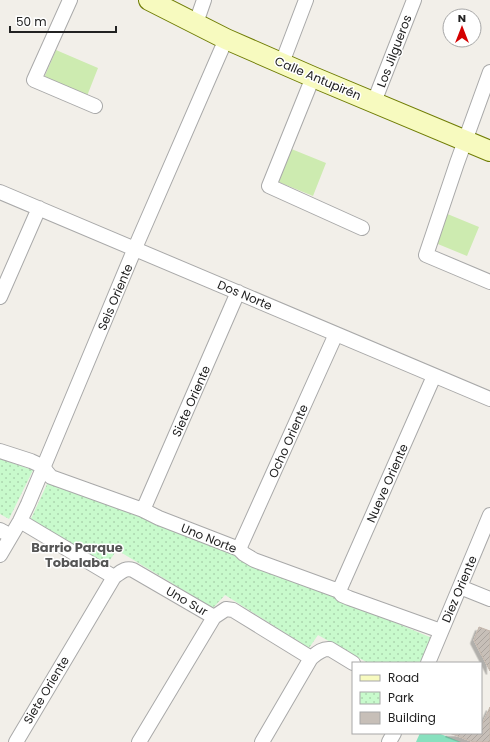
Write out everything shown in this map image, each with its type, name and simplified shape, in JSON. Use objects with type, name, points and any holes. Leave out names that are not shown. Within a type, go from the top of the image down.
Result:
[{"type":"street","points":[[70,0],[34,80],[95,106]]},
{"type":"street","name":"Calle Antupirén","points":[[149,0],[226,39],[490,151]]},
{"type":"street","points":[[196,23],[204,0]]},
{"type":"street","points":[[282,63],[306,0]]},
{"type":"street","name":"Los Jilgueros","points":[[374,102],[414,0]]},
{"type":"street","name":"Seis Oriente","points":[[0,555],[6,533],[20,522],[28,504],[135,248],[226,39]]},
{"type":"street","points":[[490,72],[426,255],[490,282]]},
{"type":"street","points":[[313,77],[269,186],[362,228]]},
{"type":"street","name":"Dos Norte","points":[[0,192],[490,399]]},
{"type":"street","points":[[0,297],[39,208]]},
{"type":"street","name":"Siete Oriente","points":[[143,510],[238,292]]},
{"type":"street","name":"Ocho Oriente","points":[[239,549],[336,334]]},
{"type":"street","name":"Nueve Oriente","points":[[339,591],[434,376]]},
{"type":"street","name":"Uno Norte","points":[[0,452],[31,461],[44,467],[52,477],[143,510],[159,518],[239,549],[254,560],[339,591],[342,595],[349,598],[442,631]]},
{"type":"street","name":"Diez Oriente","points":[[428,662],[490,515]]},
{"type":"street","points":[[20,522],[114,577]]},
{"type":"street","name":"Uno Sur","points":[[114,577],[124,570],[131,569],[214,617],[226,609],[233,610],[311,658]]},
{"type":"street","name":"Siete Oriente","points":[[16,742],[114,577]]},
{"type":"street","points":[[460,587],[490,599]]},
{"type":"street","points":[[139,742],[214,617]]},
{"type":"street","points":[[262,742],[311,658],[322,650],[330,649],[352,662]]},
{"type":"green space","points":[[56,50],[98,68],[87,96],[44,78]]},
{"type":"green space","points":[[289,148],[326,163],[313,196],[276,181]]},
{"type":"green space","points":[[445,213],[479,227],[467,256],[433,242]]},
{"type":"green space","points":[[0,459],[33,470],[9,519],[0,514]]},
{"type":"green space","points":[[49,480],[432,638],[420,662],[366,662],[318,635],[309,648],[225,595],[213,608],[117,550],[105,567],[29,523]]},
{"type":"green space","points":[[420,734],[441,734],[461,742],[416,742]]},
{"type":"building","points":[[479,627],[490,631],[490,671],[474,640]]},
{"type":"building","points":[[490,707],[490,742],[474,742],[452,734],[482,734],[482,725]]},
{"type":"district","name":"Barrio Parque Tobalaba","points":[[77,554]]}]
